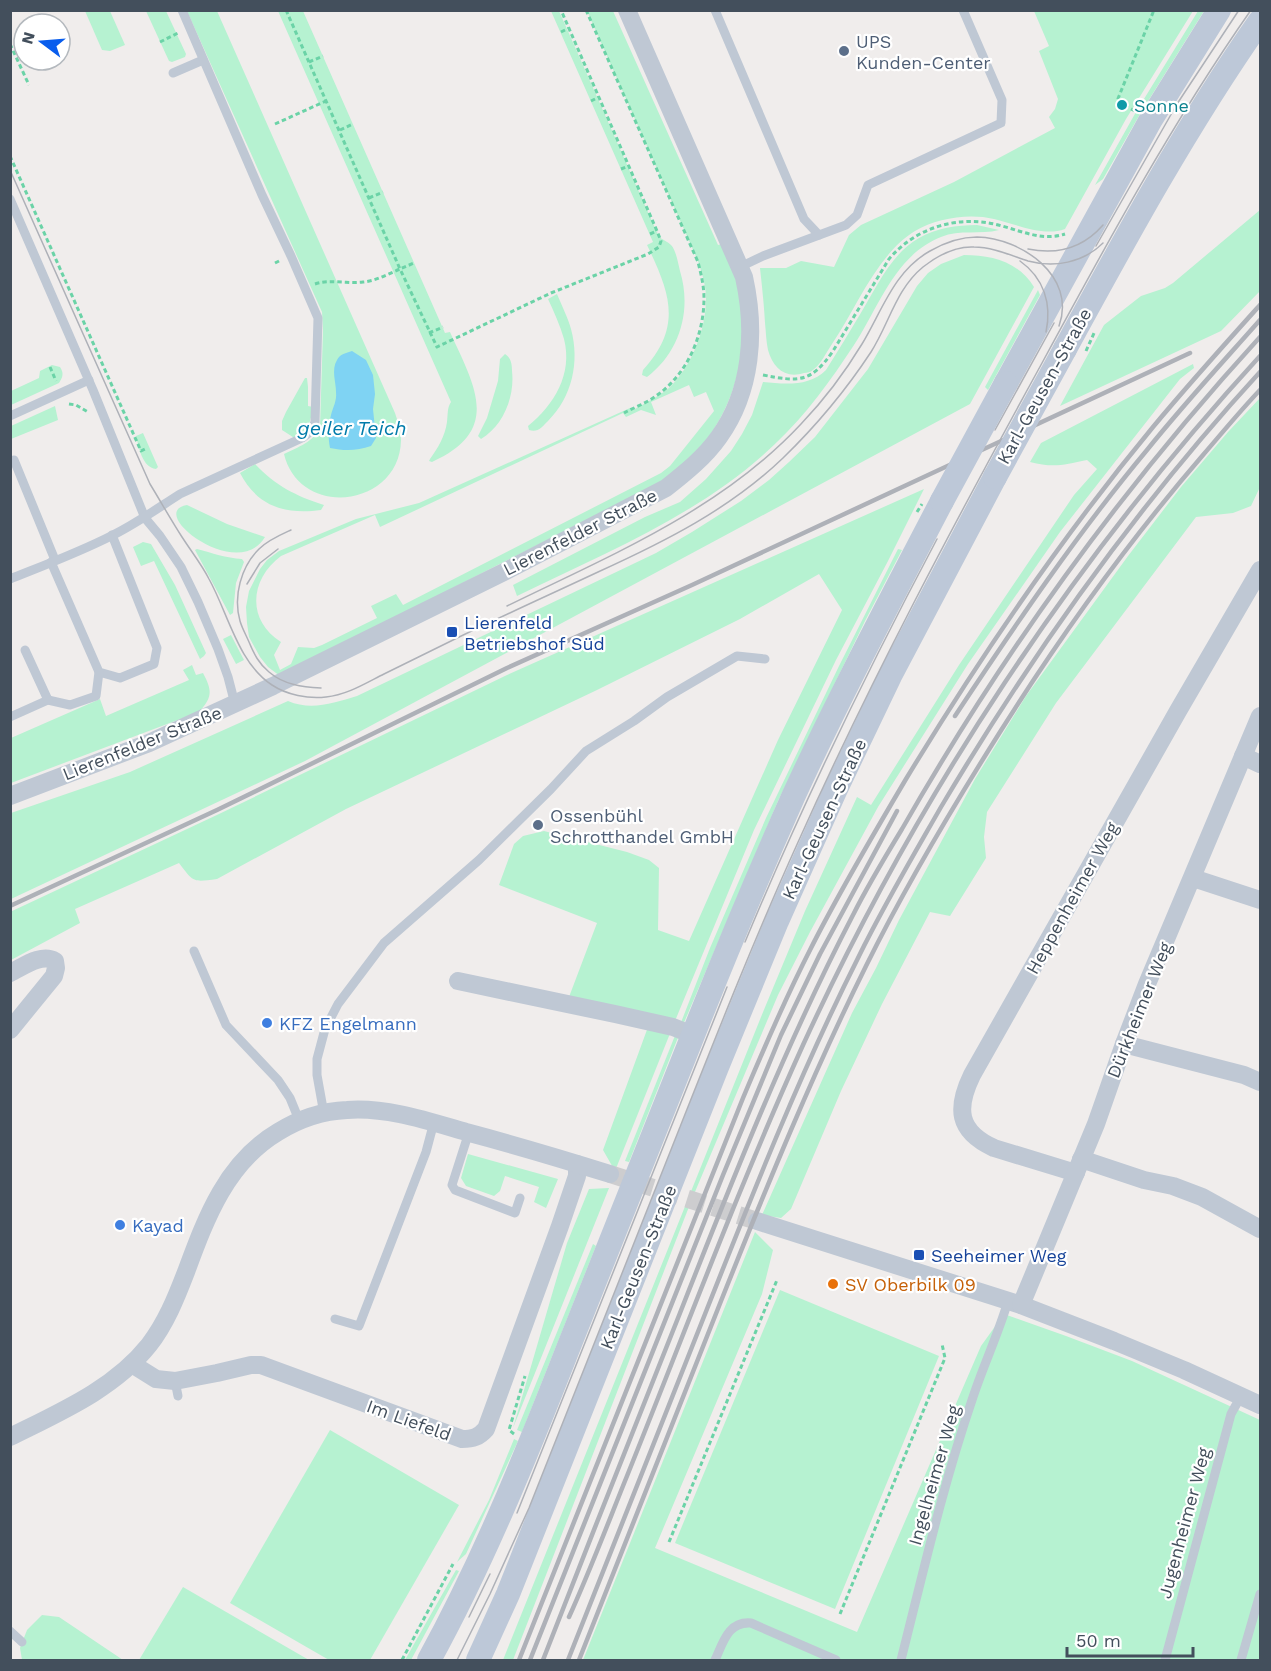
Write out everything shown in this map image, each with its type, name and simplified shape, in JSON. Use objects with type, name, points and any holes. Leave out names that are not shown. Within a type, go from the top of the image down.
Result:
[{"type":"main road","name":"Karl-Geusen-Straße","points":[[429,1660],[480,1559],[548,1400],[744,909],[794,796],[858,664],[942,501],[1150,121],[1219,10]]},
{"type":"main road","name":"Karl-Geusen-Straße","points":[[478,1660],[513,1583],[717,1067],[777,921],[835,791],[890,676],[995,477],[1153,189],[1217,84],[1260,21]]},
{"type":"main road","points":[[416,1660],[440,1617],[480,1559]]},
{"type":"street","name":"Lierenfelder Straße","points":[[10,796],[149,743],[235,704],[504,572],[666,488],[684,474],[719,437],[738,401],[747,372],[750,312],[744,278],[627,10]]},
{"type":"street","name":"Heppenheimer Weg","points":[[1260,570],[972,1075],[963,1097],[963,1119],[974,1137],[994,1148],[1173,1186],[1203,1197],[1260,1228]]},
{"type":"street","name":"Dürkheimer Weg","points":[[1015,1303],[1096,1124],[1147,984],[1194,878],[1260,716]]},
{"type":"street","points":[[1242,756],[1260,764]]},
{"type":"street","points":[[1194,878],[1260,900]]},
{"type":"street","points":[[10,1030],[54,976],[55,961],[42,958],[13,972]]},
{"type":"street","points":[[458,981],[673,1027],[693,1035]]},
{"type":"street","points":[[1124,1044],[1244,1075],[1260,1082]]},
{"type":"street","points":[[10,1437],[75,1404],[132,1364],[164,1322],[210,1212],[234,1171],[267,1138],[299,1120],[346,1110],[375,1110],[434,1122],[610,1174]]},
{"type":"street","name":"Im Liefeld","points":[[132,1364],[177,1388],[217,1373],[250,1365],[261,1365],[462,1439],[472,1439],[481,1435],[486,1429],[560,1226],[577,1176],[578,1164]]},
{"type":"street","points":[[757,1221],[1015,1303],[1114,1341],[1260,1406]]},
{"type":"lane","points":[[10,579],[112,536],[145,518],[162,504],[180,494],[302,438],[312,429],[316,411],[318,318],[182,10]]},
{"type":"lane","points":[[715,10],[804,219],[819,235]]},
{"type":"lane","points":[[740,267],[846,225],[857,215],[868,185],[1001,123],[1002,100],[963,10]]},
{"type":"lane","points":[[173,73],[203,60]]},
{"type":"lane","points":[[10,200],[89,380],[145,518],[176,559],[189,584],[218,649],[235,704]]},
{"type":"lane","points":[[10,416],[89,380]]},
{"type":"lane","points":[[10,717],[48,700],[70,705],[96,696],[99,672],[14,460]]},
{"type":"lane","points":[[99,672],[120,678],[154,664],[157,648],[112,536]]},
{"type":"lane","points":[[25,650],[48,700]]},
{"type":"lane","points":[[324,1113],[316,1075],[317,1059],[325,1029],[338,1004],[384,943],[479,860],[552,789],[586,752],[668,697],[737,656],[765,659]]},
{"type":"lane","points":[[194,951],[226,1025],[278,1080],[290,1098],[299,1120]]},
{"type":"lane","points":[[335,1319],[359,1326],[426,1152],[434,1122]]},
{"type":"lane","points":[[469,1132],[452,1185],[455,1190],[515,1213],[520,1198]]},
{"type":"lane","name":"Ingelheimer Weg","points":[[901,1660],[941,1504],[972,1399],[999,1331],[1015,1303]]},
{"type":"lane","name":"Jugenheimer Weg","points":[[1165,1660],[1231,1414],[1241,1396]]},
{"type":"lane","points":[[1241,1660],[1260,1594]]},
{"type":"lane","points":[[715,1660],[727,1635],[742,1622],[752,1623],[836,1660]]},
{"type":"lane","points":[[10,1631],[22,1642]]},
{"type":"path","points":[[286,10],[400,269],[437,347],[552,293],[648,254],[660,244],[657,231],[561,10]]},
{"type":"path","points":[[586,10],[698,262],[704,298],[699,336],[680,374],[651,400],[624,413]]},
{"type":"path","points":[[1132,110],[1117,101],[1154,10]]},
{"type":"path","points":[[160,42],[189,28]]},
{"type":"path","points":[[561,32],[569,28]]},
{"type":"path","points":[[10,44],[29,85]]},
{"type":"path","points":[[309,62],[323,56]]},
{"type":"path","points":[[591,101],[599,97]]},
{"type":"path","points":[[275,124],[326,101]]},
{"type":"path","points":[[340,130],[353,124]]},
{"type":"path","points":[[10,156],[141,451],[147,448]]},
{"type":"path","points":[[621,169],[629,166]]},
{"type":"path","points":[[369,198],[383,192]]},
{"type":"path","points":[[747,372],[793,379],[814,375],[825,364],[889,259],[908,240],[935,227],[961,221],[999,225],[1042,237],[1066,234]]},
{"type":"path","points":[[650,234],[657,231]]},
{"type":"path","points":[[306,288],[318,282],[364,282],[414,262]]},
{"type":"path","points":[[429,333],[443,327]]},
{"type":"path","points":[[669,1542],[777,1280]]},
{"type":"path","points":[[840,1614],[945,1358],[942,1344]]},
{"type":"path","points":[[402,1660],[448,1573]]},
{"type":"green space","points":[[85,11],[110,11],[125,45],[110,51],[102,50]]},
{"type":"green space","points":[[146,11],[166,11],[186,54],[185,57],[169,61]]},
{"type":"green space","points":[[187,11],[217,11],[395,413],[401,440],[396,463],[385,480],[368,491],[348,497],[328,496],[309,489],[294,475],[284,454],[314,437],[320,427],[322,312]]},
{"type":"green space","points":[[278,11],[303,11],[445,333],[450,332],[474,388],[477,405],[475,421],[468,436],[454,449],[432,462],[429,461],[443,437],[451,402]]},
{"type":"green space","points":[[551,11],[559,11],[659,237],[671,245],[677,257],[685,300],[684,315],[675,343],[668,355],[647,377],[642,375],[643,370],[664,339],[669,309],[662,279],[647,245],[653,242]]},
{"type":"green space","points":[[587,11],[613,11],[718,245],[725,243],[734,269],[741,296],[742,345],[739,368],[724,412],[697,451],[677,471],[657,484],[280,676],[268,667],[249,637],[246,607],[249,591],[267,560],[279,551],[356,519],[419,503],[630,408],[633,410],[665,391],[677,379],[691,358],[700,335],[706,298],[705,284],[698,261]],"holes":[[[689,385],[694,397],[706,392],[714,411],[670,466],[661,473],[403,605],[396,594],[371,606],[377,618],[314,648],[298,647],[291,664],[280,670],[274,655],[281,642],[262,623],[257,611],[256,599],[263,576],[281,556],[375,515],[380,527],[623,413],[626,417],[641,410],[656,415],[651,402]]]},
{"type":"green space","points":[[1034,11],[1193,11],[1126,119],[1065,229],[1039,231],[984,217],[964,217],[943,220],[915,231],[889,253],[878,268],[816,368],[810,372],[797,374],[781,370],[773,362],[768,350],[760,268],[786,268],[801,261],[834,267],[849,235],[861,225],[954,182],[1055,128],[1049,117],[1058,99],[1039,51],[1049,46]]},
{"type":"green space","points":[[1198,11],[1204,11],[1103,179],[1095,185],[1136,112]]},
{"type":"green space","points":[[1260,210],[1260,291],[1221,331],[1060,406],[1104,325],[1141,296],[1173,283]]},
{"type":"green space","points":[[977,225],[999,230],[941,237],[925,245],[912,256],[890,284],[854,345],[818,397],[786,433],[747,469],[717,491],[652,530],[517,596],[513,585],[645,517],[680,502],[706,479],[731,451],[752,415],[763,382],[788,384],[804,382],[826,370],[893,261],[909,244],[940,229]]},
{"type":"green space","points":[[964,255],[985,256],[1013,266],[1028,278],[1034,287],[970,404],[305,761],[11,899],[11,813],[130,772],[288,701],[314,706],[357,696],[656,553],[741,501],[769,480],[815,437],[868,369],[917,286],[928,273],[941,264]]},
{"type":"green space","points":[[1038,290],[1040,295],[988,390],[985,387]]},
{"type":"green space","points":[[557,294],[574,341],[572,378],[556,412],[542,427],[532,431],[528,426],[553,398],[559,388],[566,364],[564,339],[548,299]]},
{"type":"green space","points":[[505,354],[512,366],[512,391],[506,410],[496,427],[481,439],[478,436],[487,418],[498,381],[500,359]]},
{"type":"green space","points":[[1193,364],[1194,368],[1180,379],[1060,532],[968,664],[878,807],[810,932],[778,995],[692,1199],[513,1660],[503,1660],[761,1017],[805,911],[857,797],[871,805],[959,665],[1074,495],[1097,469],[1087,460],[1058,465],[1030,462],[1041,443]]},
{"type":"green space","points":[[52,365],[60,367],[62,371],[59,383],[11,405],[11,391],[39,378],[40,371]]},
{"type":"green space","points":[[307,378],[308,387],[308,406],[313,407],[308,425],[296,439],[282,430],[282,421]]},
{"type":"green space","points":[[1260,398],[1260,487],[1251,506],[1233,513],[1196,517],[1056,703],[987,812],[984,837],[986,858],[950,916],[930,912],[882,1004],[841,1091],[791,1209],[781,1218],[762,1215],[852,1013],[975,779],[1026,696],[1128,556],[1181,487]]},
{"type":"green space","points":[[55,406],[58,420],[11,439],[11,426]]},
{"type":"green space","points":[[143,433],[158,467],[156,469],[147,465],[140,451],[136,436]]},
{"type":"green space","points":[[255,464],[287,489],[324,505],[321,510],[296,511],[273,506],[264,501],[247,484],[240,473]]},
{"type":"green space","points":[[924,489],[836,660],[754,830],[615,1171],[603,1150],[648,1027],[569,997],[597,923],[499,885],[514,844],[523,836],[544,831],[627,852],[649,860],[659,868],[658,930],[689,941],[778,740],[842,610],[819,574],[740,619],[597,690],[346,809],[217,879],[195,880],[179,863],[75,909],[80,923],[11,960],[10,912],[507,675]]},
{"type":"green space","points":[[187,505],[227,524],[265,537],[252,549],[236,552],[217,549],[200,541],[186,530],[178,519],[177,510]]},
{"type":"green space","points":[[143,542],[151,544],[175,585],[206,653],[200,659],[154,561],[141,566],[133,547]]},
{"type":"green space","points":[[898,549],[902,550],[778,801],[683,1025],[680,1025],[710,948],[766,818]]},
{"type":"green space","points":[[195,550],[242,559],[244,562],[236,583],[233,613],[230,615]]},
{"type":"green space","points":[[231,635],[244,660],[236,664],[223,639]]},
{"type":"green space","points":[[192,665],[196,675],[203,673],[210,693],[207,702],[199,712],[11,783],[11,738],[100,699],[106,716],[189,680],[183,670]]},
{"type":"green space","points":[[676,1033],[679,1035],[629,1162],[625,1161]]},
{"type":"green space","points":[[468,1154],[558,1179],[546,1208],[534,1202],[539,1187],[505,1176],[500,1191],[494,1196],[466,1186],[461,1178]]},
{"type":"green space","points":[[609,1188],[513,1428],[567,1243],[589,1189]]},
{"type":"green space","points":[[755,1232],[773,1250],[762,1294],[655,1548],[857,1632],[981,1346],[1004,1314],[1132,1361],[1260,1420],[1260,1660],[583,1660]]},
{"type":"green space","points":[[593,1244],[596,1246],[522,1432],[517,1430]]},
{"type":"green space","points":[[780,1290],[939,1356],[835,1609],[675,1543]]},
{"type":"green space","points":[[330,1430],[459,1505],[370,1660],[329,1660],[230,1603]]},
{"type":"green space","points":[[514,1439],[518,1441],[466,1554],[457,1562],[489,1500]]},
{"type":"green space","points":[[456,1570],[459,1571],[411,1660],[405,1660]]},
{"type":"green space","points":[[183,1587],[309,1660],[139,1660]]},
{"type":"green space","points":[[42,1615],[59,1617],[123,1660],[22,1660],[20,1648],[27,1630]]},
{"type":"water","name":"geiler Teich","points":[[352,351],[366,360],[373,375],[376,438],[371,446],[361,449],[330,448],[329,423],[336,395],[334,368],[340,356]]},
{"type":"tunnel","points":[[610,1174],[757,1221]]},
{"type":"tram line","points":[[1096,246],[1177,104],[1239,10]]},
{"type":"tram line","points":[[457,1660],[529,1508],[752,947],[827,779],[885,659],[947,540],[1116,228],[1194,96],[1251,10]]},
{"type":"tram line","points":[[10,170],[150,484],[216,592],[242,651],[260,676],[272,685],[291,694],[312,697],[334,696],[356,688],[469,632],[647,549],[719,509],[783,458],[830,407],[871,352],[906,286],[923,267],[940,256],[960,248],[981,247],[1028,261],[1058,264],[1086,255],[1103,243]]},
{"type":"tram line","points":[[1028,249],[1049,251],[1069,248],[1087,239],[1103,225]]},
{"type":"tram line","points":[[507,606],[663,528],[736,482],[770,454],[826,396],[862,344],[890,293],[907,269],[935,248],[959,239],[977,237],[1011,244],[1027,252],[1053,276],[1060,291],[1062,308],[1059,326]]},
{"type":"tram line","points":[[1020,261],[1035,275],[1044,292],[1048,311],[1046,332]]},
{"type":"tram line","points":[[995,430],[1054,323]]},
{"type":"tram line","points":[[291,530],[263,546],[247,564],[238,592],[238,611],[253,651],[265,669],[287,683],[321,688]]},
{"type":"tram line","points":[[745,942],[836,739],[937,539]]},
{"type":"tram line","points":[[247,584],[260,563],[278,549]]},
{"type":"tram line","points":[[517,1513],[727,987]]},
{"type":"tram line","points":[[469,1617],[490,1574]]},
{"type":"railway","points":[[519,1660],[743,1098],[792,987],[833,907],[934,733],[992,643],[1054,555],[1153,427],[1260,305]]},
{"type":"railway","points":[[955,716],[1024,614],[1096,514],[1174,417],[1260,320]]},
{"type":"railway","points":[[543,1660],[761,1112],[805,1013],[865,893],[981,699],[1068,573],[1160,452],[1260,337]]},
{"type":"railway","points":[[10,906],[217,810],[507,668],[692,585],[1190,353]]},
{"type":"railway","points":[[569,1617],[779,1098],[848,952],[897,860],[949,770],[1005,682],[1064,597],[1126,514],[1260,356]]},
{"type":"railway","points":[[568,1660],[779,1131],[817,1043],[878,918],[976,749],[1050,636],[1089,581],[1172,474],[1260,372]]},
{"type":"railway","points":[[579,1660],[790,1132],[846,1007],[897,906],[982,761],[1071,625],[1148,521],[1260,390]]},
{"type":"railway","points":[[530,1660],[781,1035],[820,954],[897,811]]},
{"type":"place","name":"UPS Kunden-Center","points":[[844,51]]},
{"type":"place","name":"Sonne","points":[[1122,105]]},
{"type":"place","name":"Lierenfeld Betriebshof Süd","points":[[452,632]]},
{"type":"place","name":"Ossenbühl Schrotthandel GmbH","points":[[538,825]]},
{"type":"place","name":"KFZ Engelmann","points":[[267,1023]]},
{"type":"place","name":"Kayad","points":[[120,1225]]},
{"type":"place","name":"Seeheimer Weg","points":[[919,1255]]},
{"type":"place","name":"SV Oberbilk 09","points":[[833,1284]]}]
